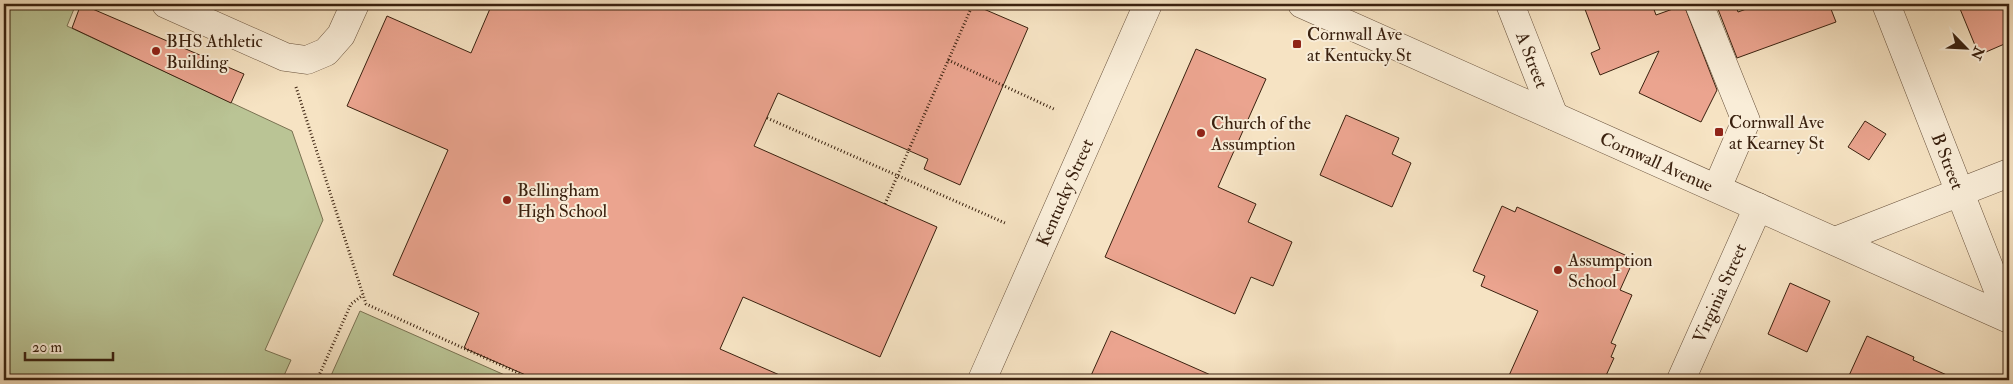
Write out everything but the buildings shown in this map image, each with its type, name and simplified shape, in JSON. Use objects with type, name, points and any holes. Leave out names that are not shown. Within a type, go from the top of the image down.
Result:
[{"type":"street","points":[[166,4],[285,57],[307,60],[326,52],[341,35],[356,4]]},
{"type":"street","name":"Kentucky Street","points":[[982,380],[1148,4]]},
{"type":"street","name":"Cornwall Avenue","points":[[1302,4],[1325,9],[1554,116],[2009,318]]},
{"type":"street","name":"A Street","points":[[1510,4],[1554,116]]},
{"type":"street","points":[[1699,4],[1746,122],[1716,188]]},
{"type":"street","name":"B Street","points":[[1886,4],[2009,318]]},
{"type":"street","points":[[1835,242],[2009,173]]},
{"type":"street","name":"Virginia Street","points":[[1681,380],[1758,207]]},
{"type":"path","points":[[885,204],[973,4]]},
{"type":"path","points":[[948,60],[1056,110]]},
{"type":"path","points":[[296,87],[366,304],[534,380]]},
{"type":"path","points":[[767,118],[1005,223]]},
{"type":"path","points":[[318,380],[351,304],[363,295]]},
{"type":"green space","points":[[4,4],[76,4],[67,26],[292,131],[323,220],[265,350],[291,360],[282,380],[4,380]]},
{"type":"green space","points":[[360,311],[516,380],[329,380]]},
{"type":"place","name":"Cornwall Ave at Kentucky St","points":[[1297,44]]},
{"type":"place","name":"BHS Athletic Building","points":[[156,51]]},
{"type":"place","name":"Cornwall Ave at Kearney St","points":[[1719,132]]},
{"type":"place","name":"Church of the Assumption","points":[[1201,133]]},
{"type":"place","name":"Bellingham High School","points":[[507,200]]},
{"type":"place","name":"Assumption School","points":[[1558,270]]}]
